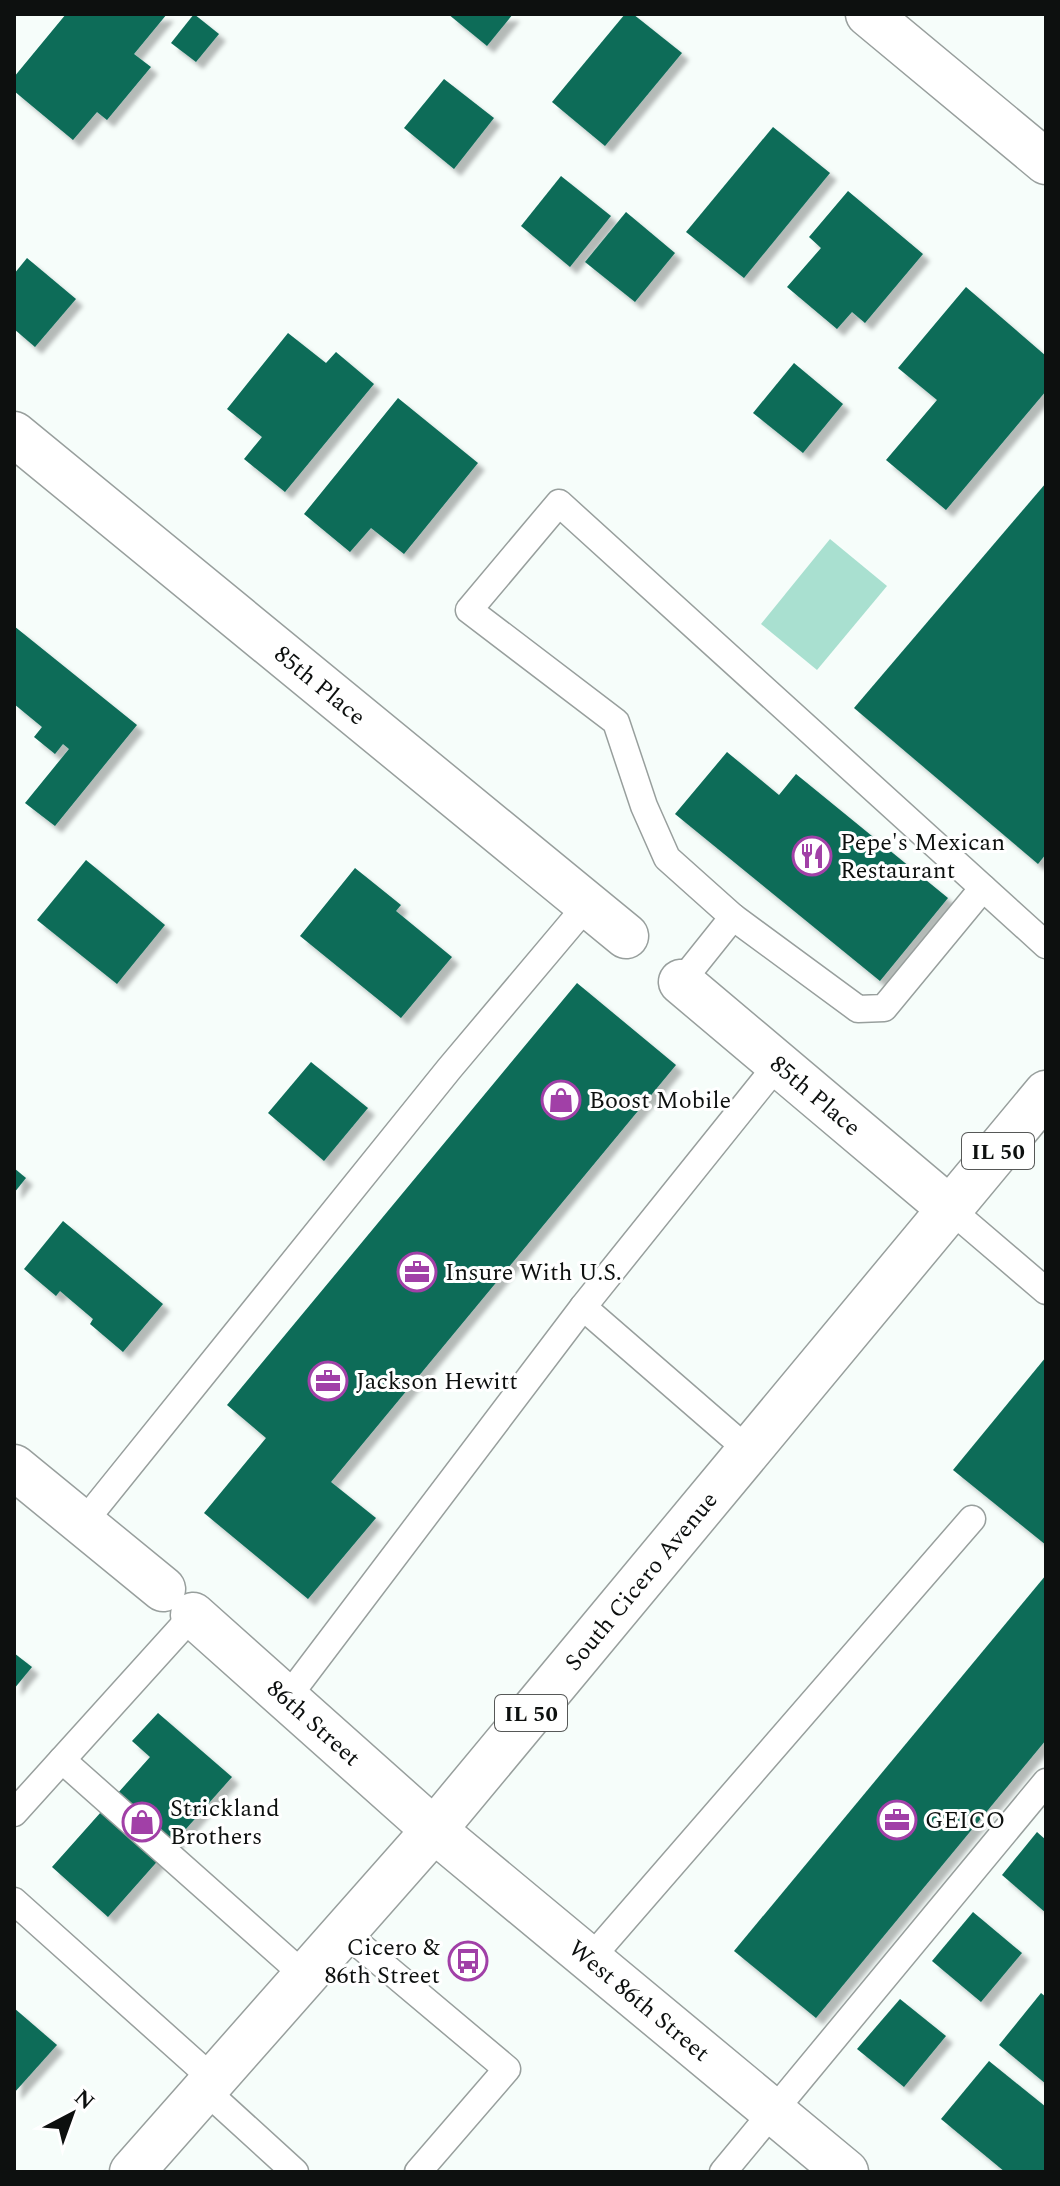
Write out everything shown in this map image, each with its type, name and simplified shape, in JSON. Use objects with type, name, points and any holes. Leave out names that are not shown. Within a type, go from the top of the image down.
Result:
[{"type":"street","points":[[868,14],[1046,162]]},
{"type":"street","name":"85th Place","points":[[14,434],[626,936]]},
{"type":"street","name":"85th Place","points":[[681,982],[950,1209]]},
{"type":"street","name":"South Cicero Avenue","points":[[132,2172],[434,1830],[1046,1093]]},
{"type":"street","name":"86th Street","points":[[14,1467],[178,1602],[434,1830]]},
{"type":"street","name":"West 86th Street","points":[[434,1830],[846,2172]]},
{"type":"lane","points":[[983,888],[884,1008],[858,1009],[733,917],[667,858],[644,806],[616,722],[469,610],[559,503],[1046,945]]},
{"type":"lane","points":[[83,1523],[449,1069],[588,904]]},
{"type":"lane","points":[[681,982],[733,917]]},
{"type":"lane","points":[[287,1698],[583,1307],[778,1064]]},
{"type":"lane","points":[[950,1209],[1046,1291]]},
{"type":"lane","points":[[583,1307],[749,1451]]},
{"type":"lane","points":[[590,1959],[972,1519]]},
{"type":"lane","points":[[14,1813],[62,1760],[178,1602]]},
{"type":"lane","points":[[62,1760],[305,1976]]},
{"type":"lane","points":[[723,2172],[1046,1782]]},
{"type":"lane","points":[[14,1901],[209,2085],[295,2172]]},
{"type":"lane","points":[[344,1932],[507,2069],[418,2172]]},
{"type":"green space","points":[[830,539],[887,586],[817,670],[761,624]]},
{"type":"building","points":[[66,14],[167,14],[134,54],[151,67],[107,120],[97,112],[73,140],[14,91],[14,77]]},
{"type":"building","points":[[194,14],[219,34],[196,62],[171,43]]},
{"type":"building","points":[[448,14],[513,14],[487,46]]},
{"type":"building","points":[[625,14],[633,14],[682,53],[605,146],[552,102]]},
{"type":"building","points":[[444,79],[494,118],[454,169],[404,128]]},
{"type":"building","points":[[773,127],[830,173],[744,278],[686,232]]},
{"type":"building","points":[[561,176],[611,216],[570,267],[521,226]]},
{"type":"building","points":[[848,191],[923,254],[865,323],[852,312],[837,329],[787,287],[821,248],[809,237]]},
{"type":"building","points":[[626,212],[675,253],[635,302],[585,262]]},
{"type":"building","points":[[27,258],[76,299],[35,347],[14,329],[14,274]]},
{"type":"building","points":[[966,287],[1046,356],[1046,391],[946,510],[886,460],[937,400],[898,368]]},
{"type":"building","points":[[288,333],[326,363],[336,352],[374,384],[285,492],[244,459],[262,437],[227,409]]},
{"type":"building","points":[[794,363],[843,404],[803,453],[753,413]]},
{"type":"building","points":[[398,398],[478,463],[404,554],[371,528],[350,552],[304,514]]},
{"type":"building","points":[[1046,483],[1046,854],[1038,864],[854,708]]},
{"type":"building","points":[[14,626],[137,725],[55,826],[25,803],[69,749],[63,744],[55,754],[34,737],[42,727],[14,704]]},
{"type":"building","name":"Pepe's Mexican Restaurant","points":[[727,752],[779,795],[796,774],[948,898],[880,981],[675,814]]},
{"type":"building","points":[[86,860],[165,925],[117,984],[37,920]]},
{"type":"building","points":[[355,868],[401,905],[396,911],[452,957],[401,1018],[300,936]]},
{"type":"building","points":[[577,983],[676,1065],[331,1482],[376,1518],[308,1599],[204,1513],[266,1438],[227,1405]]},
{"type":"building","points":[[311,1062],[368,1108],[324,1161],[268,1113]]},
{"type":"building","points":[[14,1168],[26,1178],[14,1193]]},
{"type":"building","points":[[63,1221],[163,1304],[123,1352],[90,1324],[93,1319],[60,1291],[56,1296],[24,1269]]},
{"type":"building","points":[[1046,1357],[1046,1545],[953,1470]]},
{"type":"building","points":[[1046,1575],[1046,1740],[816,2018],[734,1951]]},
{"type":"building","points":[[14,1653],[32,1667],[14,1689]]},
{"type":"building","name":"Strickland Brothers","points":[[158,1713],[232,1777],[108,1917],[52,1867],[150,1757],[132,1741]]},
{"type":"building","points":[[1037,1832],[1046,1840],[1046,1913],[1002,1875]]},
{"type":"building","points":[[973,1912],[1022,1953],[981,2002],[932,1961]]},
{"type":"building","points":[[1041,1993],[1046,1997],[1046,2084],[999,2045]]},
{"type":"building","points":[[900,1999],[946,2036],[904,2087],[857,2049]]},
{"type":"building","points":[[14,2008],[57,2045],[14,2093]]},
{"type":"building","points":[[989,2061],[1046,2107],[1046,2172],[1005,2172],[941,2119]]},
{"type":"place","name":"Pepe's Mexican Restaurant","points":[[812,856]]},
{"type":"place","name":"Boost Mobile","points":[[561,1100]]},
{"type":"place","name":"Insure With U.S.","points":[[417,1272]]},
{"type":"place","name":"Jackson Hewitt","points":[[328,1381]]},
{"type":"place","name":"GEICO","points":[[897,1820]]},
{"type":"place","name":"Strickland Brothers","points":[[142,1822]]},
{"type":"place","name":"Cicero & 86th Street","points":[[468,1961]]}]
